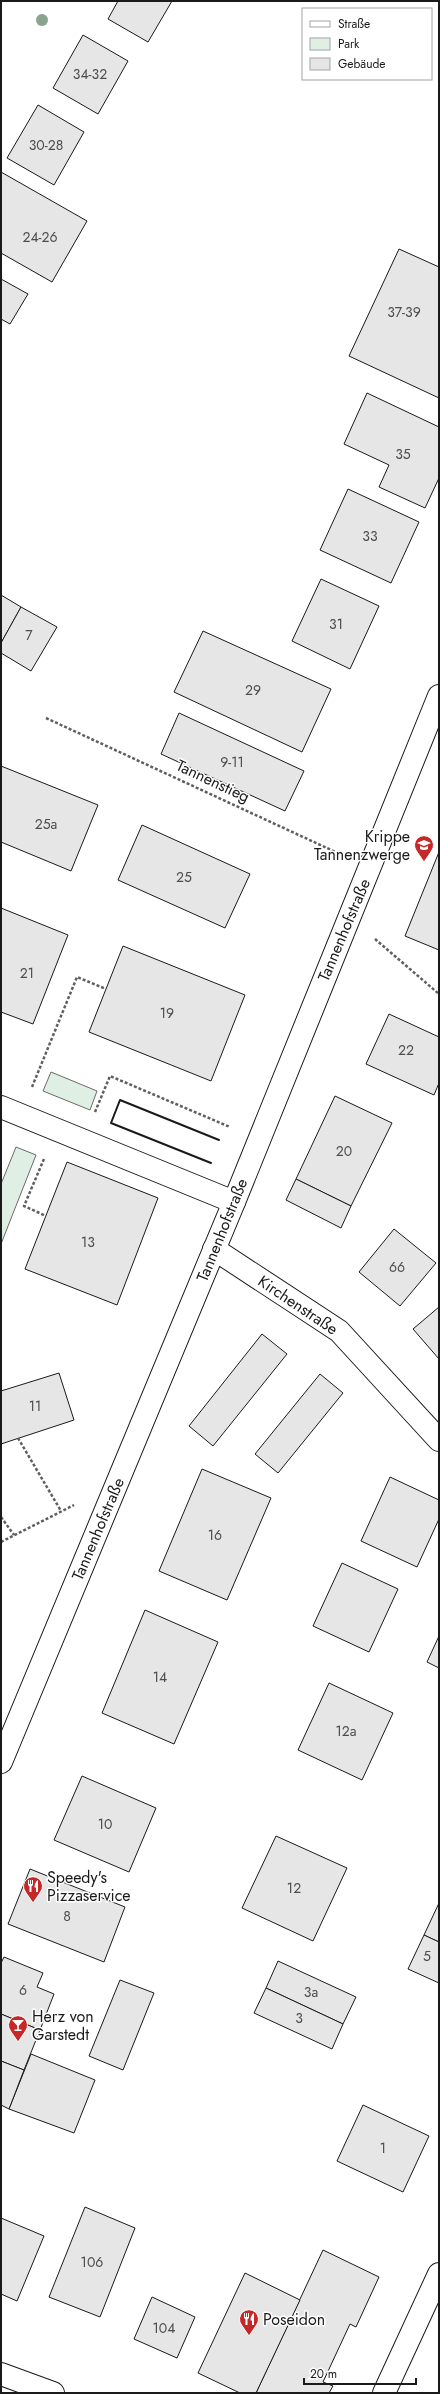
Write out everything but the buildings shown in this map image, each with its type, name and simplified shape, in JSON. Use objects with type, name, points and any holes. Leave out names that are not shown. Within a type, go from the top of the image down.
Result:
[{"type":"street","name":"Tannenhofstraße","points":[[1,1762],[234,1202],[348,916],[435,719],[439,696]]},
{"type":"street","points":[[1,1107],[234,1202]]},
{"type":"street","name":"Kirchenstraße","points":[[214,1249],[339,1331],[439,1440]]},
{"type":"street","points":[[384,2393],[439,2274]]},
{"type":"street","points":[[1,2374],[53,2393]]},
{"type":"path","name":"Tannenstieg","points":[[46,718],[304,836],[370,869]]},
{"type":"path","points":[[348,916],[439,994]]},
{"type":"path","points":[[21,1115],[77,977],[106,989]]},
{"type":"path","points":[[84,1141],[110,1076],[258,1139]]},
{"type":"path","points":[[46,1216],[24,1206],[57,1130]]},
{"type":"path","points":[[18,1438],[61,1511]]},
{"type":"path","points":[[1,1542],[75,1504]]},
{"type":"path","points":[[1,1517],[14,1535]]},
{"type":"green space","points":[[51,1072],[97,1091],[90,1110],[43,1091]]},
{"type":"green space","points":[[16,1147],[36,1155],[1,1244],[1,1184]]},
{"type":"wall","points":[[211,1163],[111,1123],[120,1100],[219,1140]]},
{"type":"place","name":"Krippe Tannenzwerge","points":[[424,862]]},
{"type":"place","name":"Speedy's Pizzaservice","points":[[33,1903]]},
{"type":"place","name":"Herz von Garstedt","points":[[18,2042]]},
{"type":"place","name":"Poseidon","points":[[249,2336]]}]
